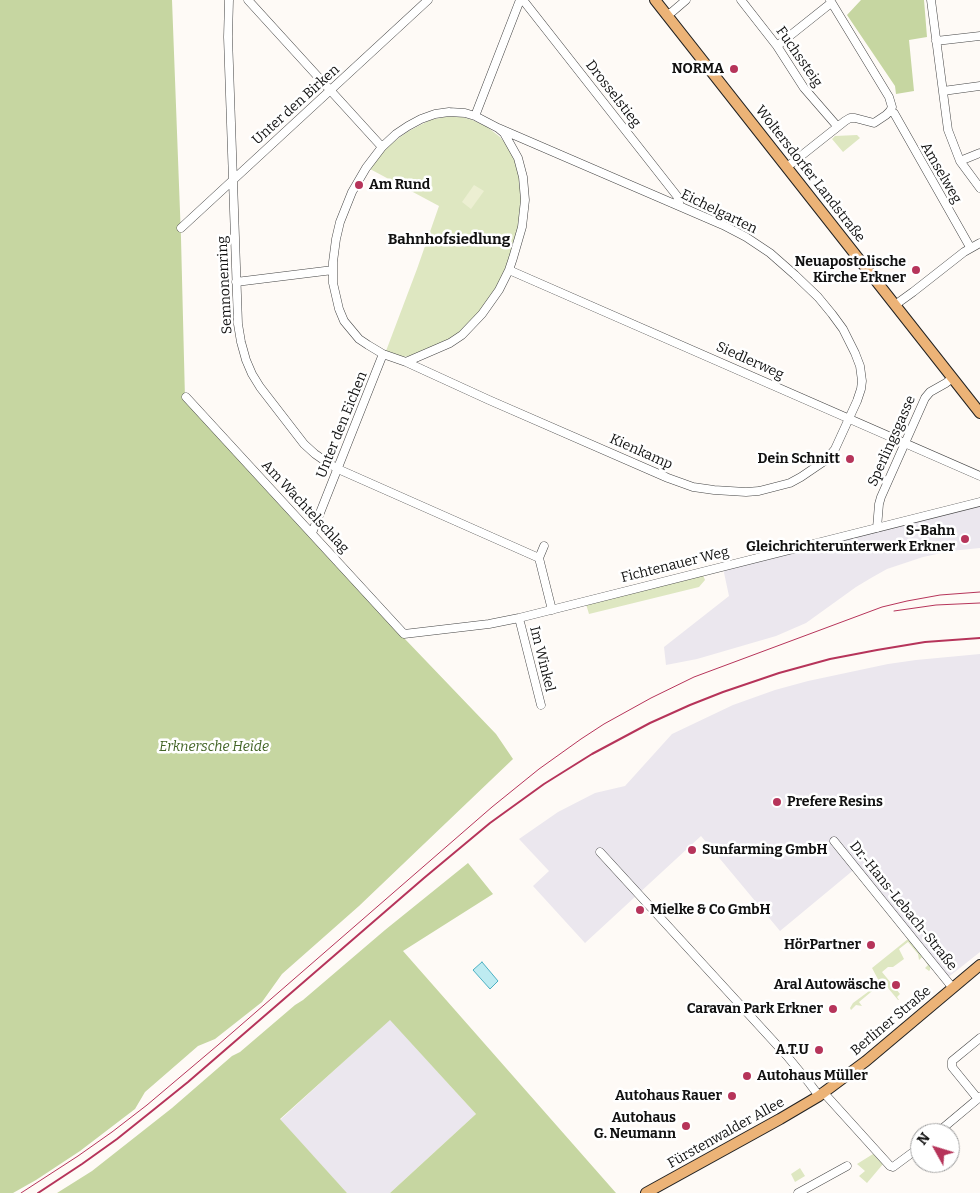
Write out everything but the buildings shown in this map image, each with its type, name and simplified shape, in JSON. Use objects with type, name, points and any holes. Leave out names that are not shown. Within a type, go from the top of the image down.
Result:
[{"type":"main road","name":"Woltersdorfer Landstraße","points":[[655,0],[980,413]]},
{"type":"main road","name":"Berliner Straße","points":[[821,1094],[866,1061],[980,964]]},
{"type":"main road","name":"Fürstenwalder Allee","points":[[654,1191],[821,1094]]},
{"type":"street","name":"Semnonenring","points":[[229,0],[228,37],[238,324],[246,360],[252,374],[304,444],[315,454],[338,469],[539,558]]},
{"type":"street","points":[[248,0],[382,148]]},
{"type":"street","name":"Unter den Birken","points":[[180,228],[428,0]]},
{"type":"street","points":[[475,116],[521,0]]},
{"type":"street","name":"Drosselstieg","points":[[521,0],[677,196],[680,206]]},
{"type":"street","points":[[666,15],[686,0]]},
{"type":"street","name":"Fuchssteig","points":[[741,0],[777,46],[806,91],[837,126]]},
{"type":"street","points":[[931,0],[948,130],[960,160],[980,188]]},
{"type":"street","points":[[777,46],[831,2]]},
{"type":"street","name":"Amselweg","points":[[831,2],[889,97],[892,107],[890,111],[894,114],[970,248]]},
{"type":"street","points":[[936,41],[980,36]]},
{"type":"street","points":[[943,91],[980,86]]},
{"type":"street","points":[[787,167],[837,126],[850,118],[874,123],[886,116],[890,111]]},
{"type":"street","points":[[449,112],[475,116],[504,133],[520,164],[524,189],[524,211],[514,258],[499,290],[482,314],[462,335],[443,347],[406,362],[383,354],[368,345],[359,339],[344,321],[333,284],[336,239],[340,222],[354,188],[366,168],[396,134],[428,117],[449,112]]},
{"type":"street","name":"Eichelgarten","points":[[498,128],[735,231],[770,253],[818,297],[849,340],[858,360],[861,373],[861,389],[849,419]]},
{"type":"street","points":[[960,160],[980,153]]},
{"type":"street","points":[[895,305],[970,248],[980,243]]},
{"type":"street","points":[[236,282],[333,270]]},
{"type":"street","name":"Siedlerweg","points":[[509,270],[980,476]]},
{"type":"street","name":"Unter den Eichen","points":[[312,533],[383,354]]},
{"type":"street","name":"Kienkamp","points":[[406,362],[668,478],[693,487],[714,490],[759,492],[790,483],[826,460],[835,448],[849,419]]},
{"type":"street","name":"Sperlingsgasse","points":[[877,528],[881,497],[925,398],[930,392],[952,378]]},
{"type":"street","name":"Am Wachtelschlag","points":[[186,396],[404,634]]},
{"type":"street","name":"Fichtenauer Weg","points":[[404,634],[489,624],[519,618],[980,502]]},
{"type":"street","points":[[544,546],[539,558],[552,610]]},
{"type":"street","name":"Im Winkel","points":[[519,618],[541,705]]},
{"type":"street","name":"Dr.-Hans-Lebach-Straße","points":[[834,841],[952,987]]},
{"type":"street","points":[[600,852],[787,1056],[810,1084],[890,1166],[893,1167],[910,1154]]},
{"type":"street","points":[[949,1123],[979,1098],[952,1067],[952,1061],[980,1038]]},
{"type":"street","points":[[798,1193],[847,1166]]},
{"type":"shaded area","points":[[980,503],[980,548],[951,551],[923,557],[887,569],[856,587],[806,623],[776,636],[697,659],[666,665],[664,647],[729,596],[723,568]]},
{"type":"shaded area","name":"Prefere Resins","points":[[980,654],[980,952],[946,979],[856,868],[780,931],[701,836],[585,943],[533,886],[549,871],[519,839],[558,812],[595,793],[625,786],[672,734],[733,705],[808,681],[888,664]]},
{"type":"shaded area","points":[[390,1019],[476,1114],[390,1193],[347,1193],[280,1120]]},
{"type":"green space","name":"Erknersche Heide","points":[[0,0],[172,0],[185,399],[404,638],[496,734],[513,759],[359,906],[282,974],[262,1002],[215,1039],[198,1046],[145,1092],[135,1109],[80,1151],[13,1193],[0,1193]]},
{"type":"green space","points":[[861,0],[924,0],[927,37],[909,40],[914,91],[896,94],[895,86],[847,15]]},
{"type":"green space","points":[[456,116],[470,119],[486,126],[506,144],[517,167],[522,193],[521,217],[510,260],[492,295],[473,320],[455,337],[415,355],[403,357],[386,351],[439,206],[370,169],[387,147],[407,132],[430,120]]},
{"type":"green space","points":[[857,135],[860,138],[843,152],[832,139],[835,136]]},
{"type":"green space","points":[[474,185],[484,191],[471,209],[462,202]]},
{"type":"green space","points":[[703,575],[705,580],[699,587],[589,614],[586,604]]},
{"type":"green space","points":[[468,863],[493,894],[403,951],[616,1193],[390,1193],[476,1114],[390,1020],[280,1119],[347,1193],[57,1193],[92,1171],[172,1108],[232,1056],[240,1052]]},
{"type":"green space","points":[[908,939],[930,965],[930,970],[925,968],[928,965],[922,957],[919,960],[918,954],[908,942],[899,949],[904,959],[882,972],[900,994],[897,997],[899,1000],[883,982],[859,1002],[862,1006],[856,1005],[851,1010],[850,1008],[853,1003],[880,983],[872,968]]},
{"type":"green space","points":[[873,1154],[883,1164],[867,1183],[859,1176],[865,1171],[857,1164]]},
{"type":"green space","points":[[800,1168],[805,1176],[795,1182],[791,1174]]},
{"type":"water","points":[[482,962],[498,981],[490,989],[473,970]]},
{"type":"tram line","points":[[21,1193],[78,1156],[147,1105],[492,807],[539,769],[604,724],[694,677],[882,607],[940,595],[980,592]]},
{"type":"tram line","points":[[894,611],[936,605],[980,603]]},
{"type":"railway","points":[[38,1193],[117,1139],[188,1082],[490,823],[544,784],[592,754],[650,723],[690,705],[779,673],[830,659],[877,650],[925,642],[980,638]]},
{"type":"place","name":"NORMA","points":[[734,69]]},
{"type":"place","name":"Am Rund","points":[[359,185]]},
{"type":"place","name":"Neuapostolische Kirche Erkner","points":[[916,270]]},
{"type":"place","name":"Dein Schnitt","points":[[850,459]]},
{"type":"place","name":"S-Bahn Gleichrichterunterwerk Erkner","points":[[965,539]]},
{"type":"place","name":"Prefere Resins","points":[[777,802]]},
{"type":"place","name":"Sunfarming GmbH","points":[[692,850]]},
{"type":"place","name":"Mielke & Co GmbH","points":[[640,910]]},
{"type":"place","name":"HörPartner","points":[[871,945]]},
{"type":"place","name":"Aral Autowäsche","points":[[896,985]]},
{"type":"place","name":"Caravan Park Erkner","points":[[833,1009]]},
{"type":"place","name":"A.T.U","points":[[819,1050]]},
{"type":"place","name":"Autohaus Müller","points":[[747,1076]]},
{"type":"place","name":"Autohaus Rauer","points":[[732,1096]]},
{"type":"place","name":"Autohaus G. Neumann","points":[[686,1126]]},
{"type":"district","name":"Bahnhofsiedlung","points":[[449,240]]}]
